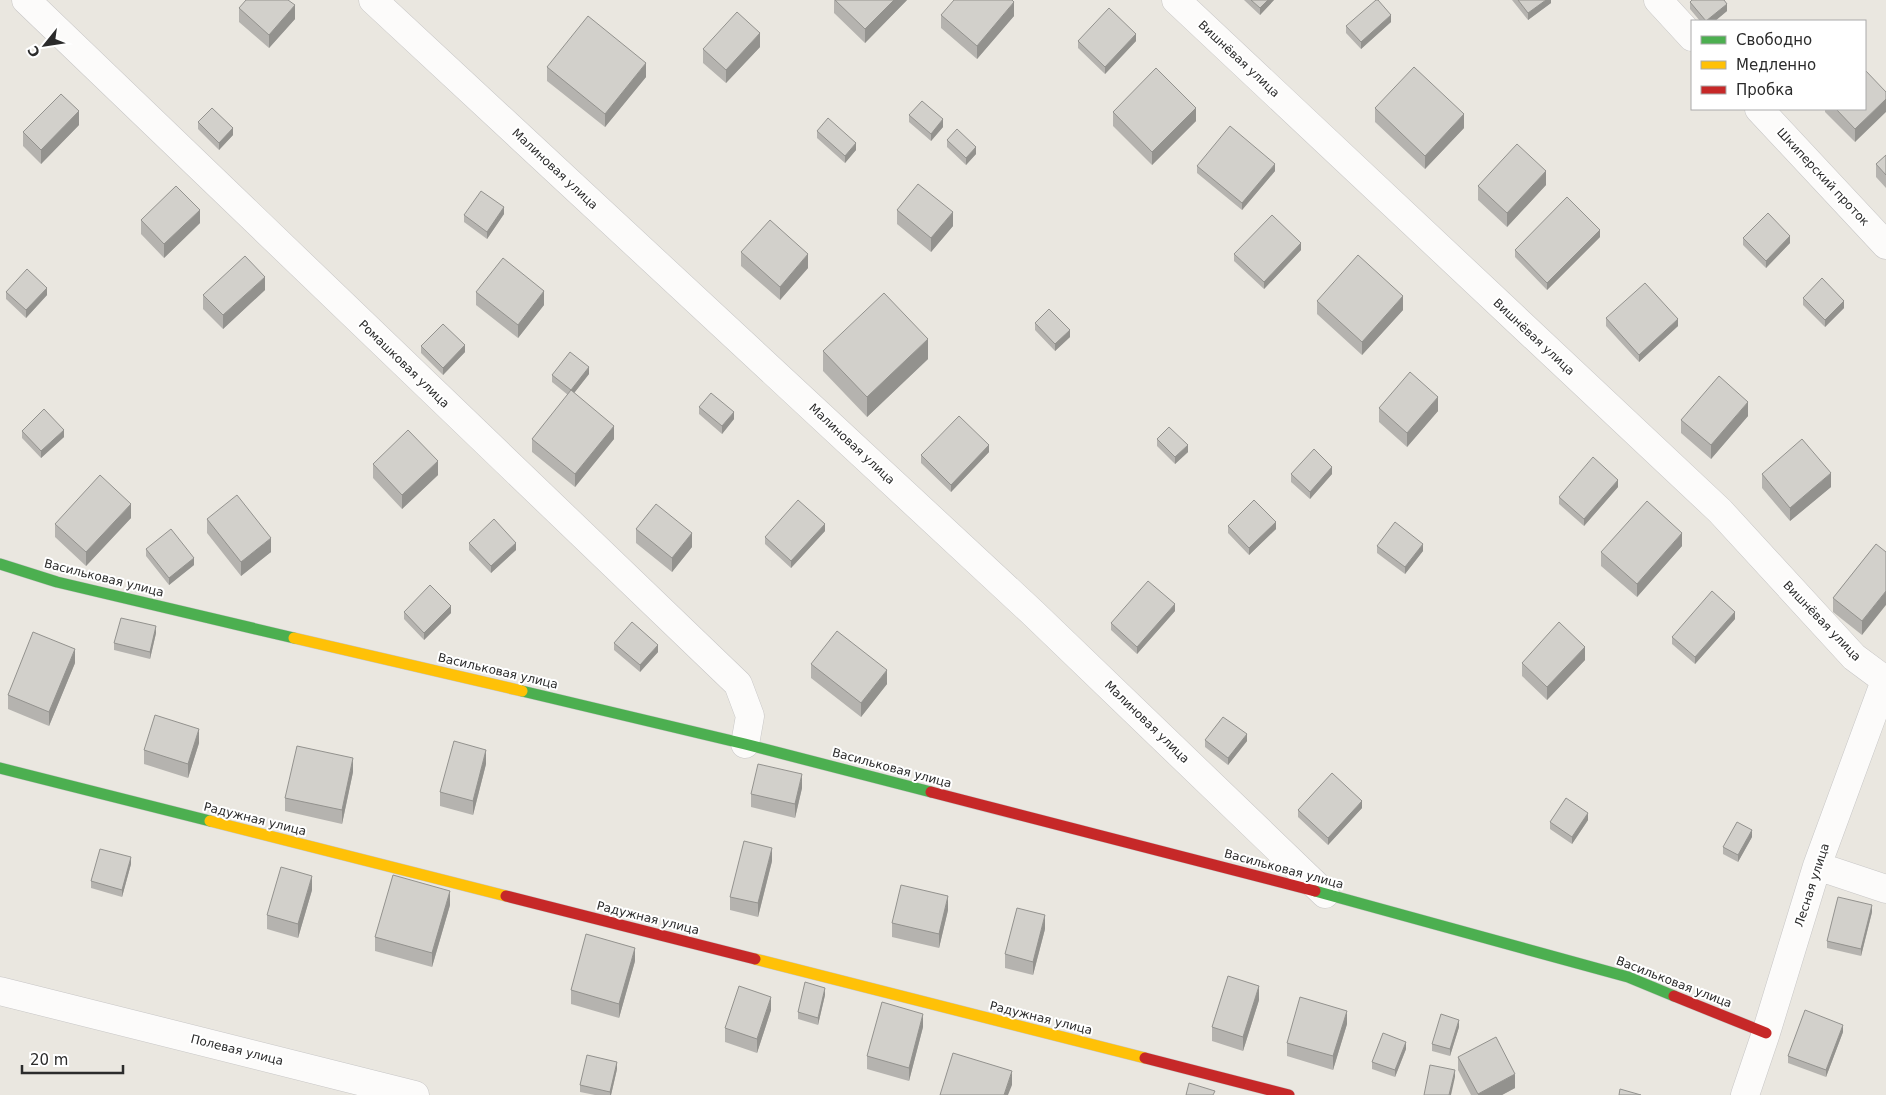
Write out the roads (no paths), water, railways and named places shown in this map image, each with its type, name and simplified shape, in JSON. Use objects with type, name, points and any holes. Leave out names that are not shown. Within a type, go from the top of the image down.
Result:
[{"type":"street","name":"Ромашковая улица","points":[[26,0],[738,684],[750,716],[745,744]]},
{"type":"street","name":"Малиновая улица","points":[[374,0],[1033,613],[1325,894]]},
{"type":"street","name":"Вишнёвая улица","points":[[1176,0],[1720,511],[1854,657],[1885,679]]},
{"type":"street","points":[[1658,0],[1691,36]]},
{"type":"street","name":"Шкиперский проток","points":[[1760,110],[1886,245]]},
{"type":"street","name":"Васильковая улица","points":[[0,564],[57,582],[745,744],[1325,894],[1628,978],[1766,1033]]},
{"type":"street","name":"Лесная улица","points":[[1745,1095],[1817,866],[1885,679]]},
{"type":"street","name":"Радужная улица","points":[[0,768],[1289,1095]]},
{"type":"street","points":[[1817,866],[1886,889]]},
{"type":"street","name":"Полевая улица","points":[[0,991],[415,1095]]}]
